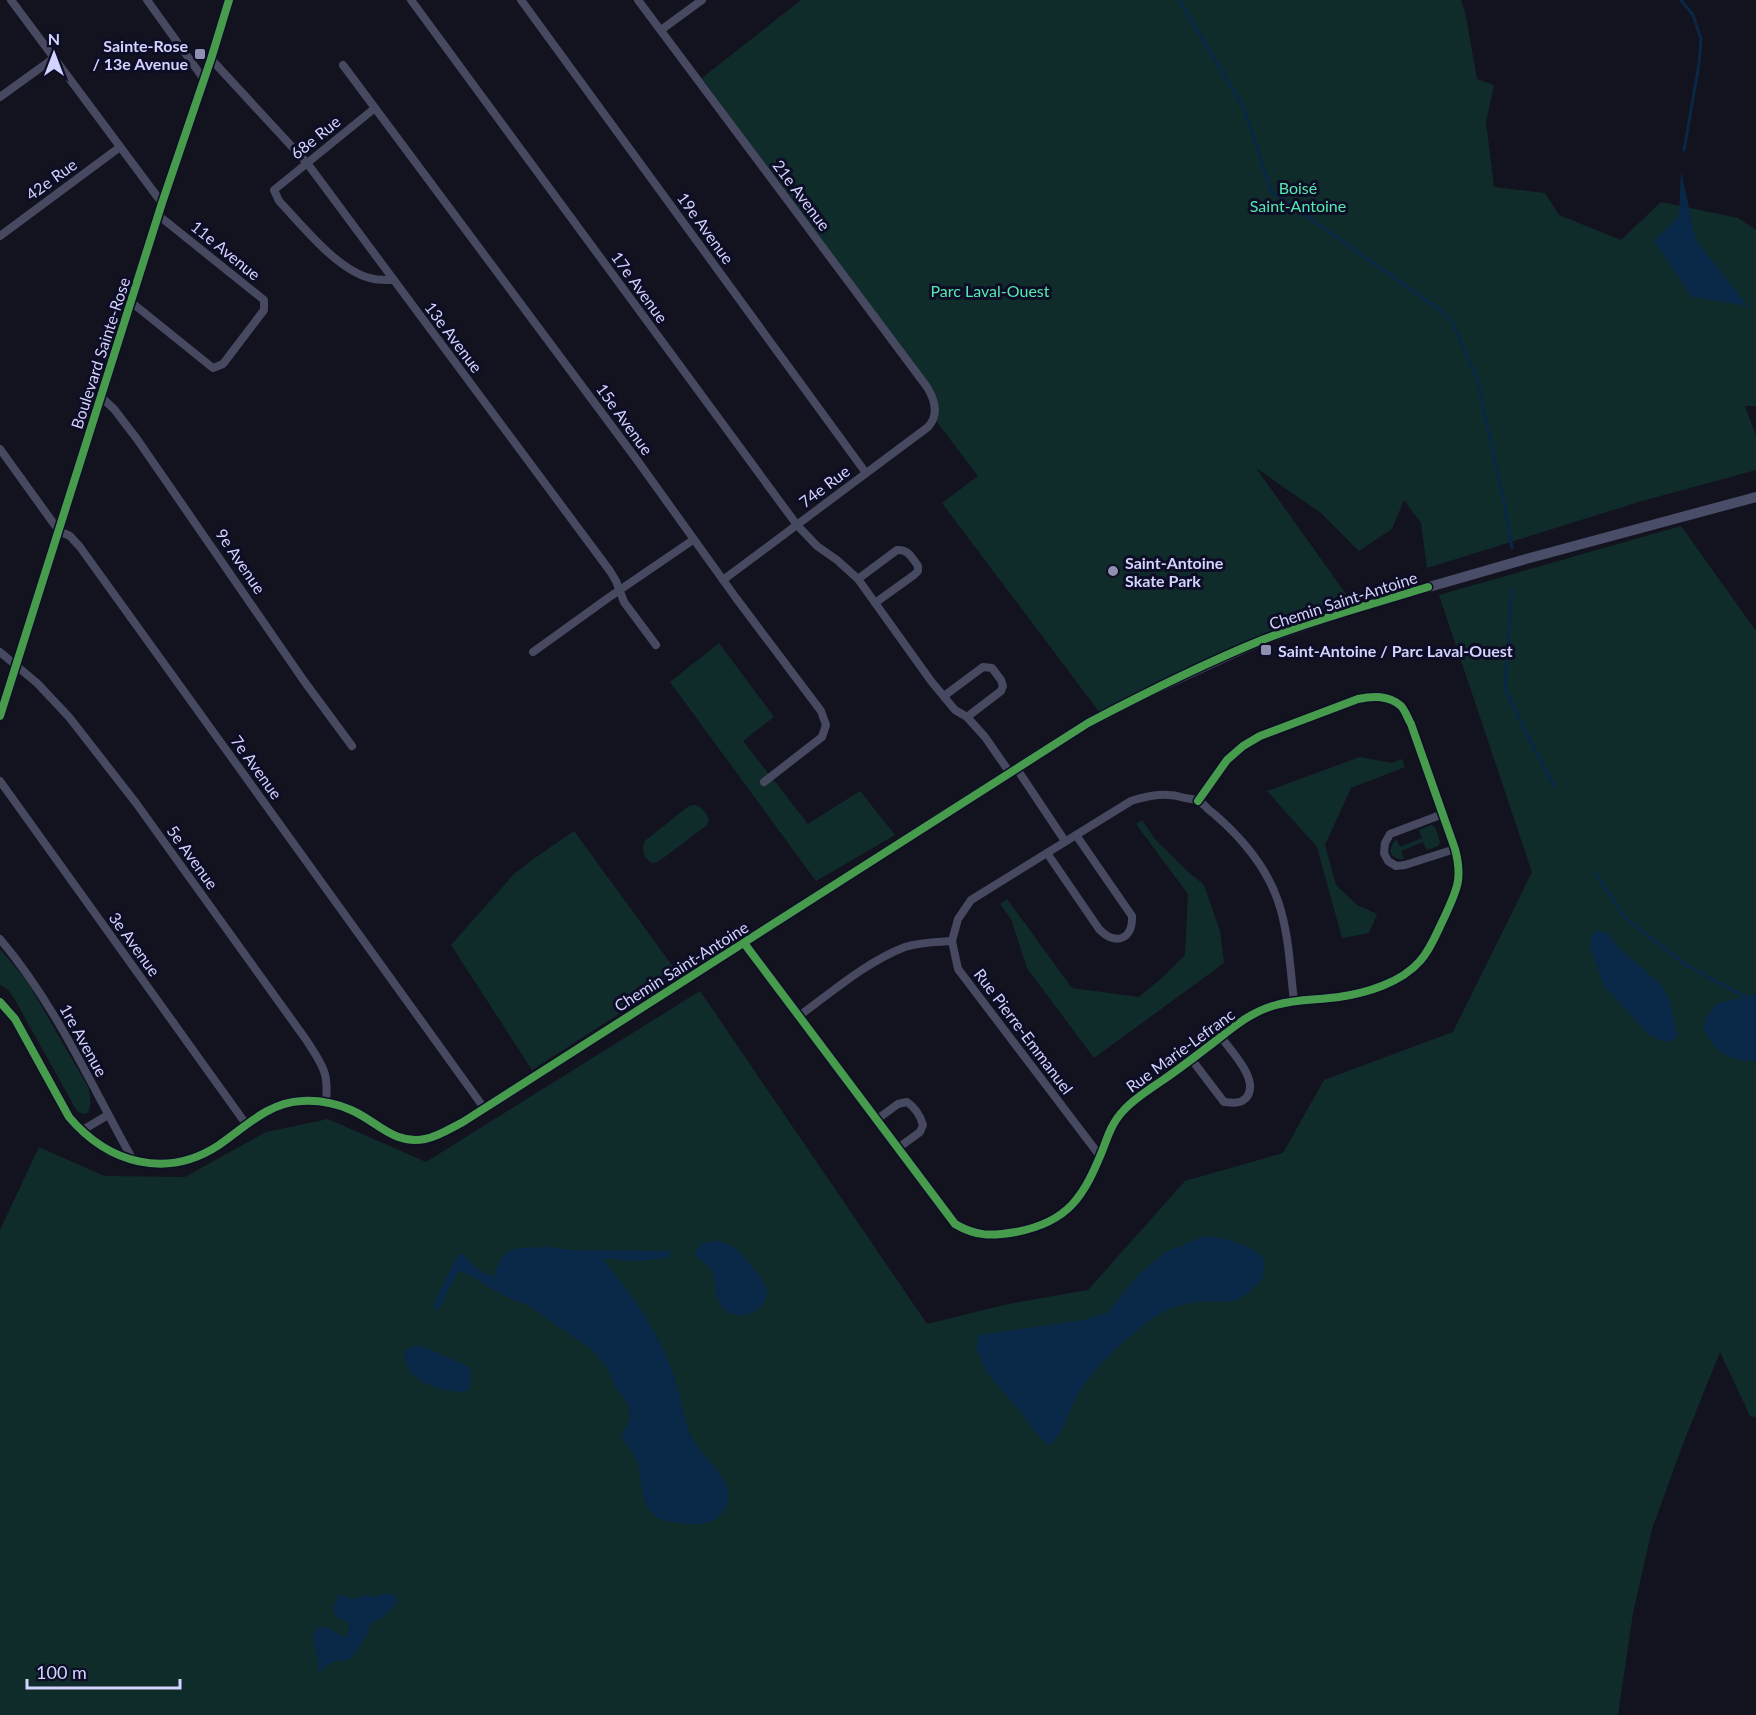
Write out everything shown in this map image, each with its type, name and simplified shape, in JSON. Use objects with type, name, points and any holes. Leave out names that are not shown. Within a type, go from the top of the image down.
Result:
[{"type":"street","points":[[11,0],[162,203]]},
{"type":"street","points":[[147,0],[203,78]]},
{"type":"street","name":"Boulevard Sainte-Rose","points":[[0,716],[100,396],[229,0]]},
{"type":"street","name":"17e Avenue","points":[[411,0],[797,525],[817,546],[858,579],[955,710],[967,717],[985,737],[1065,841]]},
{"type":"street","name":"19e Avenue","points":[[521,0],[866,473]]},
{"type":"street","name":"21e Avenue","points":[[638,0],[927,387],[934,403],[934,411]]},
{"type":"street","points":[[661,30],[702,0]]},
{"type":"street","points":[[0,97],[54,58]]},
{"type":"street","name":"13e Avenue","points":[[211,59],[307,163],[610,571],[624,602],[656,645]]},
{"type":"street","name":"15e Avenue","points":[[343,65],[821,711],[826,725],[822,737],[764,782]]},
{"type":"street","name":"68e Rue","points":[[375,108],[274,190],[279,201],[338,261],[354,272],[372,279],[393,280]]},
{"type":"street","name":"42e Rue","points":[[0,236],[120,147]]},
{"type":"street","name":"11e Avenue","points":[[131,302],[213,368],[223,364],[264,310],[264,300],[158,215]]},
{"type":"street","name":"9e Avenue","points":[[100,396],[114,409],[137,439],[304,681],[352,746]]},
{"type":"street","name":"74e Rue","points":[[723,580],[932,423],[934,411]]},
{"type":"street","name":"7e Avenue","points":[[0,449],[59,531],[70,536],[80,547],[484,1108]]},
{"type":"street","name":"Chemin Saint-Antoine","points":[[0,1002],[15,1019],[69,1117],[97,1144],[110,1152],[133,1160],[151,1164],[184,1161],[218,1145],[264,1112],[280,1105],[299,1101],[326,1101],[352,1110],[397,1138],[426,1139],[444,1132],[484,1108],[1088,723],[1120,707],[1262,640],[1356,608],[1756,497]]},
{"type":"street","points":[[533,652],[693,540]]},
{"type":"street","points":[[858,579],[897,550],[907,551],[918,566],[918,571],[914,575],[875,603]]},
{"type":"street","name":"5e Avenue","points":[[0,652],[37,683],[69,717],[122,786],[325,1070],[328,1085],[326,1101]]},
{"type":"street","points":[[944,696],[983,668],[992,668],[1004,686],[1001,691],[967,717]]},
{"type":"street","name":"Rue Marie-Lefranc","points":[[744,943],[955,1224],[969,1233],[985,1235],[1022,1231],[1058,1217],[1072,1205],[1084,1190],[1113,1125],[1133,1101],[1192,1060],[1245,1018],[1261,1010],[1294,1001],[1340,997],[1374,988],[1408,972],[1421,961],[1453,898],[1459,880],[1460,866],[1455,849],[1411,724],[1402,707],[1389,699],[1373,696],[1358,699],[1271,732],[1243,746],[1227,760],[1198,801]]},
{"type":"street","name":"3e Avenue","points":[[0,781],[246,1124]]},
{"type":"street","points":[[799,1016],[869,965],[885,957],[906,947],[952,941],[958,919],[971,900],[1131,801],[1161,794],[1198,801],[1235,832],[1255,857],[1277,898],[1283,918],[1294,1001]]},
{"type":"street","points":[[1443,814],[1390,834],[1385,843],[1384,853],[1388,861],[1396,866],[1455,849]]},
{"type":"street","points":[[1047,853],[1099,929],[1107,937],[1117,940],[1127,935],[1133,927],[1132,916],[1076,835]]},
{"type":"street","name":"1re Avenue","points":[[0,939],[29,975],[55,1015],[133,1160]]},
{"type":"street","name":"Rue Pierre-Emmanuel","points":[[952,941],[958,969],[1100,1156]]},
{"type":"street","name":"Rue Marie-Lefranc","points":[[1192,1060],[1224,1102],[1235,1104],[1244,1100],[1250,1093],[1251,1083],[1248,1074],[1221,1037]]},
{"type":"street","points":[[876,1120],[898,1104],[907,1102],[914,1107],[923,1125],[921,1132],[898,1148]]},
{"type":"street","points":[[81,1131],[108,1115]]},
{"type":"green space","name":"Boisé Saint-Antoine","points":[[801,0],[1461,0],[1477,79],[1494,85],[1486,122],[1494,187],[1545,193],[1559,215],[1621,240],[1661,202],[1738,218],[1756,230],[1756,406],[1745,406],[1756,436],[1756,470],[1642,501],[1427,568],[1421,523],[1404,500],[1392,529],[1359,551],[1321,513],[1256,468],[1356,608],[1262,640],[1140,696],[1106,721],[942,503],[978,476],[934,418],[935,402],[908,361],[702,78]]},
{"type":"green space","points":[[1681,526],[1756,631],[1756,1417],[1750,1416],[1720,1352],[1652,1529],[1633,1613],[1618,1715],[0,1715],[0,1230],[39,1147],[104,1176],[185,1177],[266,1132],[328,1119],[426,1162],[700,991],[927,1324],[1008,1304],[1088,1290],[1185,1181],[1283,1153],[1324,1080],[1453,1032],[1532,872],[1439,595]]},
{"type":"green space","points":[[719,643],[774,717],[743,741],[808,824],[860,791],[895,835],[816,881],[670,682]]},
{"type":"green space","points":[[1360,757],[1392,763],[1402,759],[1405,767],[1351,788],[1325,845],[1336,885],[1357,905],[1377,914],[1369,933],[1342,938],[1317,847],[1267,791]]},
{"type":"green space","points":[[695,805],[707,815],[709,820],[707,825],[658,862],[649,861],[643,850],[646,840],[689,806]]},
{"type":"green space","points":[[1142,820],[1155,839],[1204,885],[1220,931],[1224,963],[1094,1058],[1027,968],[1011,919],[1000,904],[1007,899],[1072,988],[1139,997],[1185,955],[1188,894],[1136,824]]},
{"type":"green space","points":[[1431,825],[1435,827],[1440,842],[1438,846],[1427,850],[1423,842],[1401,851],[1404,859],[1392,855],[1390,851],[1396,839],[1400,847],[1422,838],[1419,830]]},
{"type":"green space","points":[[574,831],[679,975],[532,1070],[451,945],[514,874]]},
{"type":"green space","points":[[0,949],[27,981],[88,1087],[90,1106],[86,1113],[77,1111],[13,997],[0,985]]},
{"type":"water","points":[[1681,171],[1696,240],[1748,306],[1692,297],[1654,241],[1679,216]]},
{"type":"water","points":[[1598,931],[1607,933],[1619,948],[1661,985],[1669,999],[1678,1036],[1674,1040],[1666,1042],[1649,1035],[1604,986],[1590,946],[1592,935]]},
{"type":"water","points":[[1756,994],[1756,1061],[1731,1058],[1714,1045],[1704,1030],[1706,1018],[1716,1004]]},
{"type":"water","points":[[1213,1236],[1242,1245],[1261,1256],[1264,1260],[1262,1279],[1237,1300],[1201,1301],[1183,1305],[1163,1312],[1145,1324],[1116,1349],[1090,1377],[1076,1398],[1062,1430],[1049,1446],[986,1372],[976,1347],[979,1335],[1083,1320],[1107,1313],[1137,1276],[1164,1253],[1202,1237]]},
{"type":"water","points":[[716,1241],[734,1248],[753,1267],[764,1283],[767,1290],[765,1302],[755,1311],[735,1315],[729,1313],[720,1304],[713,1273],[695,1253],[702,1243]]},
{"type":"water","points":[[547,1247],[572,1250],[670,1251],[670,1257],[656,1259],[603,1260],[625,1287],[653,1329],[668,1359],[692,1438],[728,1488],[727,1506],[716,1518],[700,1524],[683,1523],[659,1518],[650,1511],[643,1492],[637,1461],[621,1438],[630,1419],[629,1406],[613,1383],[608,1369],[591,1349],[527,1305],[508,1298],[458,1271],[439,1309],[432,1308],[456,1258],[462,1253],[476,1268],[494,1277],[501,1258],[510,1251]]},
{"type":"water","points":[[421,1346],[470,1367],[470,1388],[463,1392],[444,1390],[415,1376],[405,1360],[405,1350]]},
{"type":"water","points":[[340,1594],[353,1599],[365,1595],[373,1597],[390,1594],[396,1596],[397,1603],[382,1618],[370,1624],[361,1644],[351,1658],[331,1663],[318,1673],[318,1658],[314,1641],[317,1628],[326,1627],[347,1637],[348,1622],[338,1618],[334,1612]]},
{"type":"waterway","points":[[1179,0],[1244,108],[1271,191],[1451,320],[1477,378],[1512,548]]},
{"type":"waterway","points":[[1681,0],[1693,15],[1701,39],[1699,64],[1684,150]]},
{"type":"waterway","points":[[1512,589],[1505,688],[1555,787]]},
{"type":"waterway","points":[[1595,872],[1624,917],[1686,965],[1744,996]]},
{"type":"cycle path","points":[[0,716],[162,203],[229,0]]},
{"type":"cycle path","points":[[0,1002],[15,1019],[69,1117],[101,1146],[120,1155],[159,1164],[179,1162],[199,1156],[219,1145],[268,1111],[290,1102],[302,1101],[321,1102],[345,1108],[404,1139],[430,1138],[463,1122],[1088,723],[1174,679],[1262,640],[1324,618],[1428,587]]},
{"type":"cycle path","points":[[744,943],[955,1224],[970,1231],[992,1235],[1034,1227],[1062,1214],[1081,1193],[1096,1166],[1114,1123],[1120,1114],[1138,1098],[1238,1024],[1260,1011],[1291,1002],[1360,993],[1382,986],[1403,975],[1412,969],[1427,951],[1449,908],[1458,877],[1455,849],[1411,724],[1396,702],[1375,697],[1358,699],[1260,736],[1243,746],[1227,760],[1198,801]]},
{"type":"place","name":"Sainte-Rose / 13e Avenue","points":[[200,54]]},
{"type":"place","name":"Saint-Antoine Skate Park","points":[[1113,571]]},
{"type":"place","name":"Saint-Antoine / Parc Laval-Ouest","points":[[1266,650]]},
{"type":"park label","name":"Parc Laval-Ouest","points":[[990,290]]}]
